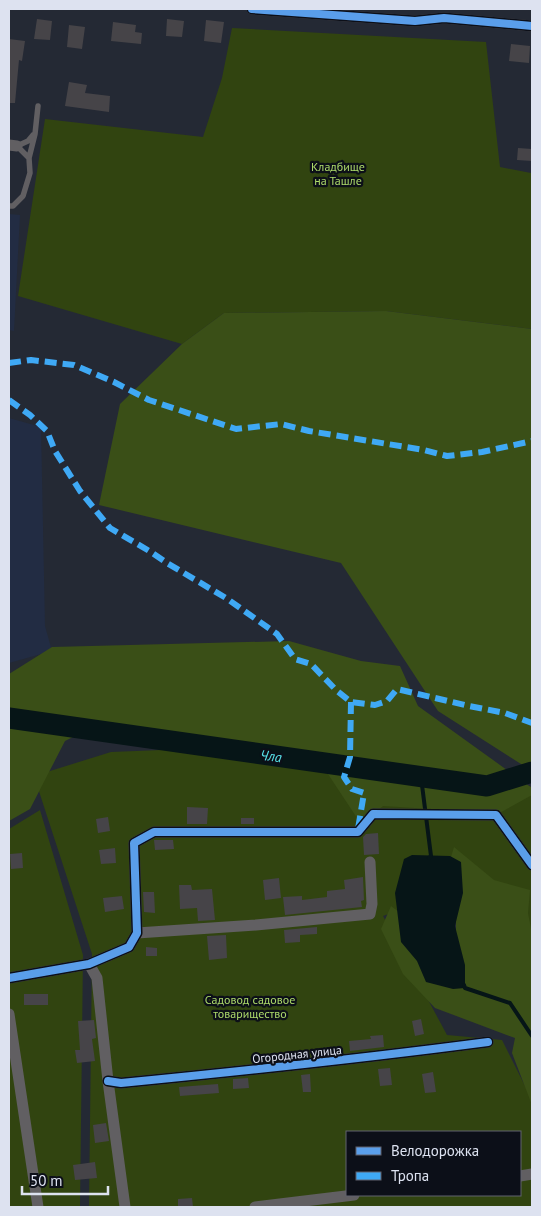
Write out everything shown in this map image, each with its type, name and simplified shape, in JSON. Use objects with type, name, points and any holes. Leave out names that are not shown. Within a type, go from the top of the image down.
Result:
[{"type":"street","points":[[252,9],[415,21],[444,14],[532,26]]},
{"type":"street","points":[[9,978],[89,964],[129,948],[137,933],[134,842],[154,832],[358,832],[373,814],[496,815],[532,865]]},
{"type":"street","points":[[137,933],[370,914],[372,904],[370,862]]},
{"type":"street","points":[[89,964],[97,978],[108,1081],[125,1207]]},
{"type":"street","points":[[9,1014],[38,1207]]},
{"type":"street","name":"Огородная улица","points":[[108,1081],[121,1083],[231,1072],[488,1042]]},
{"type":"street","points":[[255,1207],[346,1196]]},
{"type":"lane","points":[[9,206],[13,206],[23,196],[30,173],[29,158],[35,134],[38,106]]},
{"type":"lane","points":[[13,146],[28,141],[35,134]]},
{"type":"lane","points":[[13,146],[29,158]]},
{"type":"shaded area","points":[[9,214],[20,215],[14,331],[9,330]]},
{"type":"shaded area","points":[[9,418],[41,427],[45,626],[52,651],[9,663]]},
{"type":"shaded area","points":[[412,855],[450,856],[461,862],[463,893],[455,926],[465,965],[465,988],[453,989],[426,982],[417,961],[401,942],[395,893],[404,859]]},
{"type":"green space","name":"Кладбище на Ташле","points":[[232,28],[486,42],[500,167],[532,174],[532,329],[386,311],[224,313],[182,344],[18,296],[45,119],[203,137],[222,78]]},
{"type":"green space","points":[[386,311],[532,329],[532,771],[438,711],[341,563],[99,505],[120,404],[182,344],[224,313]]},
{"type":"green space","points":[[289,641],[361,661],[400,666],[418,706],[532,788],[532,795],[496,815],[383,806],[361,824],[324,768],[97,740],[85,731],[65,741],[30,809],[9,821],[9,674],[52,647]]},
{"type":"green space","name":"Садовод садовое товарищество","points":[[337,743],[532,787],[532,931],[493,893],[456,889],[383,916],[447,1035],[502,1040],[532,1100],[532,1207],[89,1207],[92,954],[34,776],[111,752]]},
{"type":"green space","points":[[40,810],[83,955],[80,1207],[9,1207],[9,829]]},
{"type":"green space","points":[[454,847],[494,880],[530,890],[528,913],[532,934],[532,1105],[512,1053],[515,1038],[435,1008],[403,974],[381,929],[391,906],[403,915],[456,944],[456,920],[449,864]]},
{"type":"building","points":[[37,19],[52,21],[50,40],[34,39]]},
{"type":"building","points":[[167,19],[184,21],[182,37],[166,36]]},
{"type":"building","points":[[206,20],[224,22],[221,43],[204,41]]},
{"type":"building","points":[[113,22],[136,25],[135,32],[142,33],[141,44],[111,41]]},
{"type":"building","points":[[69,25],[85,27],[82,49],[67,47]]},
{"type":"building","points":[[9,39],[25,41],[22,61],[19,60],[15,103],[9,103]]},
{"type":"building","points":[[511,44],[530,46],[529,63],[509,61]]},
{"type":"building","points":[[69,82],[87,85],[85,93],[110,96],[109,112],[65,106]]},
{"type":"building","points":[[518,148],[532,149],[532,161],[517,160]]},
{"type":"building","points":[[187,807],[208,808],[207,824],[187,824]]},
{"type":"building","points":[[108,817],[110,831],[98,833],[96,819]]},
{"type":"building","points":[[241,818],[254,818],[254,824],[241,824]]},
{"type":"building","points":[[378,833],[379,854],[364,855],[363,837],[366,834]]},
{"type":"building","points":[[154,840],[173,840],[174,849],[155,850]]},
{"type":"building","points":[[115,848],[116,863],[101,864],[99,850]]},
{"type":"building","points":[[22,853],[23,868],[11,869],[10,854]]},
{"type":"building","points":[[363,877],[364,900],[361,901],[362,907],[285,915],[283,897],[302,896],[302,900],[327,897],[327,891],[345,889],[344,880]]},
{"type":"building","points":[[279,878],[281,898],[265,900],[263,880]]},
{"type":"building","points":[[179,885],[191,885],[192,890],[212,889],[215,920],[198,921],[197,908],[180,909]]},
{"type":"building","points":[[143,892],[154,892],[155,913],[144,912]]},
{"type":"building","points":[[122,896],[124,909],[105,912],[103,898]]},
{"type":"building","points":[[317,927],[317,934],[300,935],[300,942],[285,943],[284,930]]},
{"type":"building","points":[[226,935],[227,958],[209,960],[207,936]]},
{"type":"building","points":[[146,947],[157,948],[157,956],[146,956]]},
{"type":"building","points":[[24,994],[48,994],[48,1005],[24,1005]]},
{"type":"building","points":[[421,1019],[424,1034],[415,1036],[412,1021]]},
{"type":"building","points":[[94,1020],[96,1038],[92,1039],[95,1061],[77,1063],[75,1050],[80,1050],[78,1021]]},
{"type":"building","points":[[383,1035],[384,1047],[350,1051],[349,1041],[371,1039],[370,1036]]},
{"type":"building","points":[[390,1068],[392,1085],[380,1086],[378,1069]]},
{"type":"building","points":[[433,1072],[436,1092],[425,1093],[422,1074]]},
{"type":"building","points":[[310,1074],[311,1092],[303,1092],[301,1075]]},
{"type":"building","points":[[248,1078],[249,1088],[233,1089],[233,1079]]},
{"type":"building","points":[[218,1084],[219,1093],[180,1096],[179,1087]]},
{"type":"building","points":[[106,1123],[109,1141],[95,1143],[93,1125]]},
{"type":"building","points":[[95,1162],[97,1178],[75,1180],[73,1165]]},
{"type":"building","points":[[192,1198],[193,1207],[178,1207],[178,1199]]},
{"type":"waterway","name":"Чла","points":[[9,718],[487,786],[532,772]]},
{"type":"waterway","points":[[421,777],[431,856],[429,858]]},
{"type":"waterway","points":[[464,985],[465,988],[510,1003],[532,1036]]},
{"type":"marked path","points":[[9,363],[31,360],[74,365],[114,382],[149,400],[236,429],[281,424],[309,431],[424,450],[447,456],[482,452],[532,441]]},
{"type":"marked path","points":[[9,400],[30,415],[47,431],[55,451],[80,491],[110,528],[226,598],[277,634],[295,659],[311,664],[336,690],[351,702],[375,705],[387,701],[397,689],[505,713],[532,723]]},
{"type":"marked path","points":[[351,702],[350,757],[344,777],[352,789],[364,793],[358,829]]},
{"type":"cycle path","points":[[252,9],[415,21],[444,18],[532,26]]},
{"type":"cycle path","points":[[9,978],[89,964],[129,947],[137,933],[134,843],[154,832],[358,832],[373,814],[496,815],[532,865]]},
{"type":"cycle path","points":[[108,1081],[121,1083],[213,1074],[488,1042]]}]
